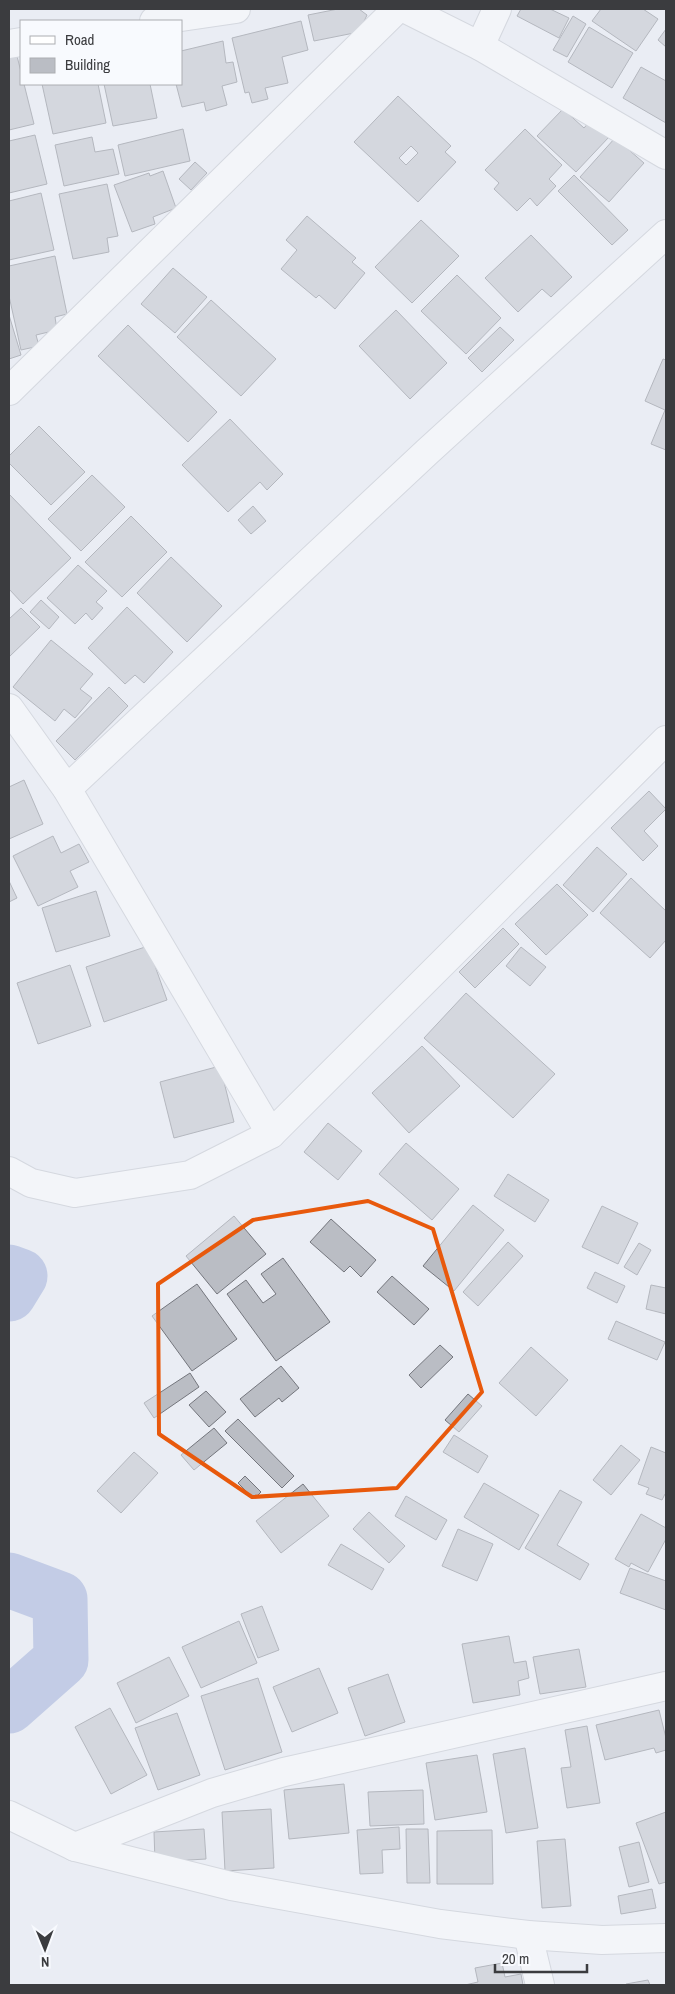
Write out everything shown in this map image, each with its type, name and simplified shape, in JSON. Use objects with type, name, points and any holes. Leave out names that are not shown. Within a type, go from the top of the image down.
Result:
[{"type":"street","points":[[161,20],[236,9]]},
{"type":"street","points":[[9,391],[398,9]]},
{"type":"street","points":[[406,9],[480,46],[666,155]]},
{"type":"street","points":[[480,46],[497,9]]},
{"type":"street","points":[[66,789],[427,452],[666,234]]},
{"type":"street","points":[[9,708],[66,789],[270,1134]]},
{"type":"street","points":[[9,1170],[31,1183],[74,1192],[190,1175],[270,1134],[666,740]]},
{"type":"street","points":[[75,1847],[212,1793],[284,1772],[666,1686]]},
{"type":"street","points":[[9,1815],[75,1847],[231,1886],[440,1924],[528,1935],[602,1940],[666,1938]]},
{"type":"street","points":[[528,1935],[540,1985]]},
{"type":"highlighted area","points":[[368,1201],[433,1229],[482,1392],[397,1488],[252,1497],[159,1434],[158,1284],[253,1220]]},
{"type":"building","points":[[338,9],[359,9],[367,15],[359,32],[314,41],[308,15]]},
{"type":"building","points":[[521,9],[550,9],[569,18],[559,38],[517,16]]},
{"type":"building","points":[[601,9],[643,9],[658,19],[636,51],[592,21]]},
{"type":"building","points":[[573,16],[586,24],[567,57],[553,50]]},
{"type":"building","points":[[301,21],[308,50],[282,57],[288,83],[265,88],[268,99],[252,103],[249,92],[245,93],[232,38]]},
{"type":"building","points":[[589,27],[633,53],[612,88],[568,62]]},
{"type":"building","points":[[666,29],[666,47],[658,40]]},
{"type":"building","points":[[223,41],[226,63],[233,62],[237,82],[222,86],[227,105],[206,111],[204,102],[182,107],[176,85],[182,85],[182,51]]},
{"type":"building","points":[[17,56],[20,68],[20,85],[24,85],[34,124],[9,130],[9,58]]},
{"type":"building","points":[[641,67],[666,81],[666,123],[623,98]]},
{"type":"building","points":[[42,85],[98,85],[106,123],[53,134]]},
{"type":"building","points":[[104,85],[150,85],[157,118],[113,126]]},
{"type":"building","points":[[398,96],[451,146],[445,152],[456,162],[418,202],[354,142]],"holes":[[[411,146],[418,153],[406,165],[399,158]]]},
{"type":"building","points":[[563,109],[584,128],[591,120],[609,137],[576,172],[537,136]]},
{"type":"building","points":[[183,129],[190,161],[125,176],[118,145]]},
{"type":"building","points":[[525,129],[562,165],[549,179],[556,186],[537,206],[530,198],[517,211],[494,189],[499,183],[485,170]]},
{"type":"building","points":[[35,135],[47,184],[9,193],[9,141]]},
{"type":"building","points":[[92,137],[95,152],[113,149],[119,174],[64,186],[55,145]]},
{"type":"building","points":[[615,138],[644,163],[609,202],[580,177]]},
{"type":"building","points":[[195,162],[207,173],[191,190],[179,179]]},
{"type":"building","points":[[163,171],[176,208],[153,217],[155,224],[132,232],[114,185],[149,173],[150,176]]},
{"type":"building","points":[[574,175],[628,230],[612,245],[558,191]]},
{"type":"building","points":[[107,184],[118,236],[107,238],[109,252],[73,259],[59,194]]},
{"type":"building","points":[[41,193],[54,250],[9,260],[9,201]]},
{"type":"building","points":[[307,216],[356,258],[352,262],[365,273],[335,309],[319,295],[316,298],[281,269],[297,250],[286,240]]},
{"type":"building","points":[[421,220],[459,256],[412,303],[375,267]]},
{"type":"building","points":[[531,235],[572,277],[551,297],[542,289],[518,312],[485,278]]},
{"type":"building","points":[[55,256],[67,314],[55,317],[57,330],[36,335],[39,346],[21,350],[9,296],[9,266]]},
{"type":"building","points":[[173,268],[207,297],[175,333],[141,304]]},
{"type":"building","points":[[457,275],[501,318],[466,354],[421,311]]},
{"type":"building","points":[[211,300],[276,359],[241,396],[177,337]]},
{"type":"building","points":[[396,310],[447,363],[410,399],[359,346]]},
{"type":"building","points":[[9,315],[21,355],[9,359]]},
{"type":"building","points":[[128,325],[217,412],[188,442],[98,356]]},
{"type":"building","points":[[500,327],[514,340],[482,372],[468,358]]},
{"type":"building","points":[[663,359],[666,360],[666,450],[651,444],[665,410],[645,401]]},
{"type":"building","points":[[230,419],[283,474],[267,490],[260,482],[228,512],[182,465]]},
{"type":"building","points":[[39,426],[85,472],[51,505],[9,463],[9,456]]},
{"type":"building","points":[[92,475],[125,507],[81,551],[48,519]]},
{"type":"building","points":[[9,494],[71,558],[23,604],[9,589]]},
{"type":"building","points":[[253,506],[266,521],[251,534],[238,520]]},
{"type":"building","points":[[131,516],[167,552],[122,597],[85,562]]},
{"type":"building","points":[[171,557],[222,606],[187,642],[137,593]]},
{"type":"building","points":[[78,565],[107,591],[96,602],[103,608],[92,620],[86,613],[75,624],[47,598]]},
{"type":"building","points":[[41,600],[59,617],[49,629],[30,612]]},
{"type":"building","points":[[127,607],[173,652],[144,683],[135,675],[125,684],[88,648]]},
{"type":"building","points":[[21,608],[40,627],[9,657],[9,619]]},
{"type":"building","points":[[51,640],[93,674],[80,689],[92,698],[75,718],[64,709],[55,721],[13,687]]},
{"type":"building","points":[[109,687],[128,706],[75,760],[56,741]]},
{"type":"building","points":[[24,780],[43,824],[9,839],[9,787]]},
{"type":"building","points":[[649,791],[666,809],[644,831],[658,846],[643,861],[611,828]]},
{"type":"building","points":[[53,836],[61,853],[79,844],[89,862],[70,871],[78,887],[38,906],[13,856]]},
{"type":"building","points":[[597,847],[627,874],[593,912],[563,885]]},
{"type":"building","points":[[631,878],[666,911],[666,940],[650,958],[600,913]]},
{"type":"building","points":[[9,881],[17,898],[9,902]]},
{"type":"building","points":[[557,884],[588,915],[546,955],[515,924]]},
{"type":"building","points":[[96,891],[110,936],[56,952],[42,908]]},
{"type":"building","points":[[503,928],[519,944],[475,988],[459,972]]},
{"type":"building","points":[[148,946],[167,1000],[104,1022],[86,967]]},
{"type":"building","points":[[521,947],[546,967],[530,986],[506,966]]},
{"type":"building","points":[[70,965],[91,1026],[38,1044],[17,983]]},
{"type":"building","points":[[466,993],[555,1074],[513,1118],[424,1038]]},
{"type":"building","points":[[422,1046],[460,1086],[409,1133],[372,1093]]},
{"type":"building","points":[[220,1066],[234,1122],[174,1138],[160,1082]]},
{"type":"building","points":[[328,1123],[362,1151],[338,1180],[304,1152]]},
{"type":"building","points":[[406,1143],[459,1189],[432,1220],[379,1174]]},
{"type":"building","points":[[508,1174],[549,1200],[535,1222],[494,1196]]},
{"type":"building","points":[[473,1205],[504,1230],[454,1291],[423,1266]]},
{"type":"building","points":[[602,1206],[638,1223],[618,1264],[582,1247]]},
{"type":"building","points":[[234,1216],[266,1254],[217,1294],[186,1256]]},
{"type":"building","points":[[331,1219],[376,1260],[361,1277],[350,1266],[344,1272],[310,1242]]},
{"type":"building","points":[[508,1242],[523,1256],[478,1306],[463,1292]]},
{"type":"building","points":[[639,1243],[651,1250],[637,1275],[624,1267]]},
{"type":"building","points":[[283,1258],[330,1322],[276,1361],[227,1294],[246,1280],[263,1303],[276,1294],[261,1274]]},
{"type":"building","points":[[595,1272],[625,1286],[617,1303],[587,1288]]},
{"type":"building","points":[[392,1276],[429,1309],[414,1325],[377,1292]]},
{"type":"building","points":[[197,1284],[237,1339],[192,1371],[152,1316]]},
{"type":"building","points":[[651,1285],[666,1288],[666,1314],[646,1309]]},
{"type":"building","points":[[616,1321],[665,1342],[657,1360],[608,1339]]},
{"type":"building","points":[[440,1345],[453,1357],[421,1388],[409,1375]]},
{"type":"building","points":[[531,1347],[568,1380],[536,1416],[499,1383]]},
{"type":"building","points":[[281,1366],[299,1388],[282,1402],[279,1398],[255,1417],[240,1399]]},
{"type":"building","points":[[190,1373],[199,1387],[154,1418],[144,1403]]},
{"type":"building","points":[[206,1391],[226,1412],[209,1427],[189,1405]]},
{"type":"building","points":[[468,1394],[482,1406],[459,1432],[445,1420]]},
{"type":"building","points":[[238,1419],[294,1476],[282,1488],[225,1431]]},
{"type":"building","points":[[214,1428],[227,1443],[194,1470],[181,1455]]},
{"type":"building","points":[[454,1435],[488,1456],[478,1473],[443,1452]]},
{"type":"building","points":[[621,1445],[640,1460],[611,1495],[593,1480]]},
{"type":"building","points":[[651,1447],[666,1453],[666,1494],[662,1500],[646,1494],[649,1488],[638,1484]]},
{"type":"building","points":[[134,1452],[158,1473],[121,1513],[97,1491]]},
{"type":"building","points":[[245,1476],[261,1492],[254,1499],[238,1483]]},
{"type":"building","points":[[484,1483],[539,1515],[519,1550],[464,1517]]},
{"type":"building","points":[[303,1484],[329,1516],[281,1553],[256,1521]]},
{"type":"building","points":[[560,1490],[582,1502],[557,1545],[589,1564],[580,1580],[525,1548]]},
{"type":"building","points":[[406,1496],[447,1520],[436,1540],[395,1516]]},
{"type":"building","points":[[369,1512],[405,1546],[389,1563],[353,1529]]},
{"type":"building","points":[[641,1514],[666,1528],[666,1539],[648,1572],[631,1563],[629,1567],[615,1559]]},
{"type":"building","points":[[458,1529],[493,1544],[477,1581],[442,1566]]},
{"type":"building","points":[[341,1544],[384,1569],[372,1590],[328,1565]]},
{"type":"building","points":[[630,1568],[666,1581],[666,1610],[620,1593]]},
{"type":"building","points":[[262,1606],[279,1650],[258,1658],[241,1614]]},
{"type":"building","points":[[239,1621],[257,1663],[201,1688],[182,1647]]},
{"type":"building","points":[[509,1636],[514,1663],[526,1661],[529,1678],[518,1681],[520,1695],[473,1703],[462,1644]]},
{"type":"building","points":[[579,1649],[586,1687],[540,1694],[533,1657]]},
{"type":"building","points":[[169,1657],[189,1696],[136,1723],[117,1683]]},
{"type":"building","points":[[319,1668],[338,1713],[292,1732],[273,1687]]},
{"type":"building","points":[[388,1674],[405,1722],[365,1736],[348,1688]]},
{"type":"building","points":[[258,1678],[282,1752],[225,1770],[201,1696]]},
{"type":"building","points":[[110,1708],[147,1775],[111,1794],[75,1727]]},
{"type":"building","points":[[659,1710],[666,1738],[666,1750],[656,1753],[654,1748],[605,1760],[596,1725]]},
{"type":"building","points":[[177,1713],[200,1775],[158,1790],[135,1728]]},
{"type":"building","points":[[587,1726],[600,1803],[567,1808],[561,1768],[571,1767],[565,1730]]},
{"type":"building","points":[[525,1748],[538,1828],[506,1833],[493,1754]]},
{"type":"building","points":[[477,1755],[487,1812],[435,1820],[426,1763]]},
{"type":"building","points":[[344,1784],[349,1833],[289,1839],[284,1790]]},
{"type":"building","points":[[423,1790],[424,1824],[370,1826],[368,1792]]},
{"type":"building","points":[[271,1809],[274,1868],[225,1871],[222,1812]]},
{"type":"building","points":[[666,1812],[666,1882],[659,1884],[636,1823]]},
{"type":"building","points":[[399,1827],[400,1849],[382,1850],[383,1873],[360,1874],[357,1830]]},
{"type":"building","points":[[204,1829],[206,1859],[155,1862],[154,1832]]},
{"type":"building","points":[[406,1829],[428,1829],[430,1883],[407,1883]]},
{"type":"building","points":[[492,1830],[493,1884],[437,1884],[437,1831]]},
{"type":"building","points":[[565,1839],[571,1906],[542,1908],[537,1841]]},
{"type":"building","points":[[639,1842],[649,1882],[629,1887],[619,1847]]},
{"type":"building","points":[[652,1889],[656,1908],[621,1914],[618,1896]]},
{"type":"building","points":[[502,1963],[505,1977],[521,1974],[523,1985],[465,1985],[478,1982],[475,1968]]},
{"type":"building","points":[[648,1980],[650,1985],[626,1985],[626,1984]]},
{"type":"waterway","points":[[9,1272],[20,1276],[9,1294]]},
{"type":"waterway","points":[[9,1580],[60,1599],[61,1660],[9,1706]]}]
